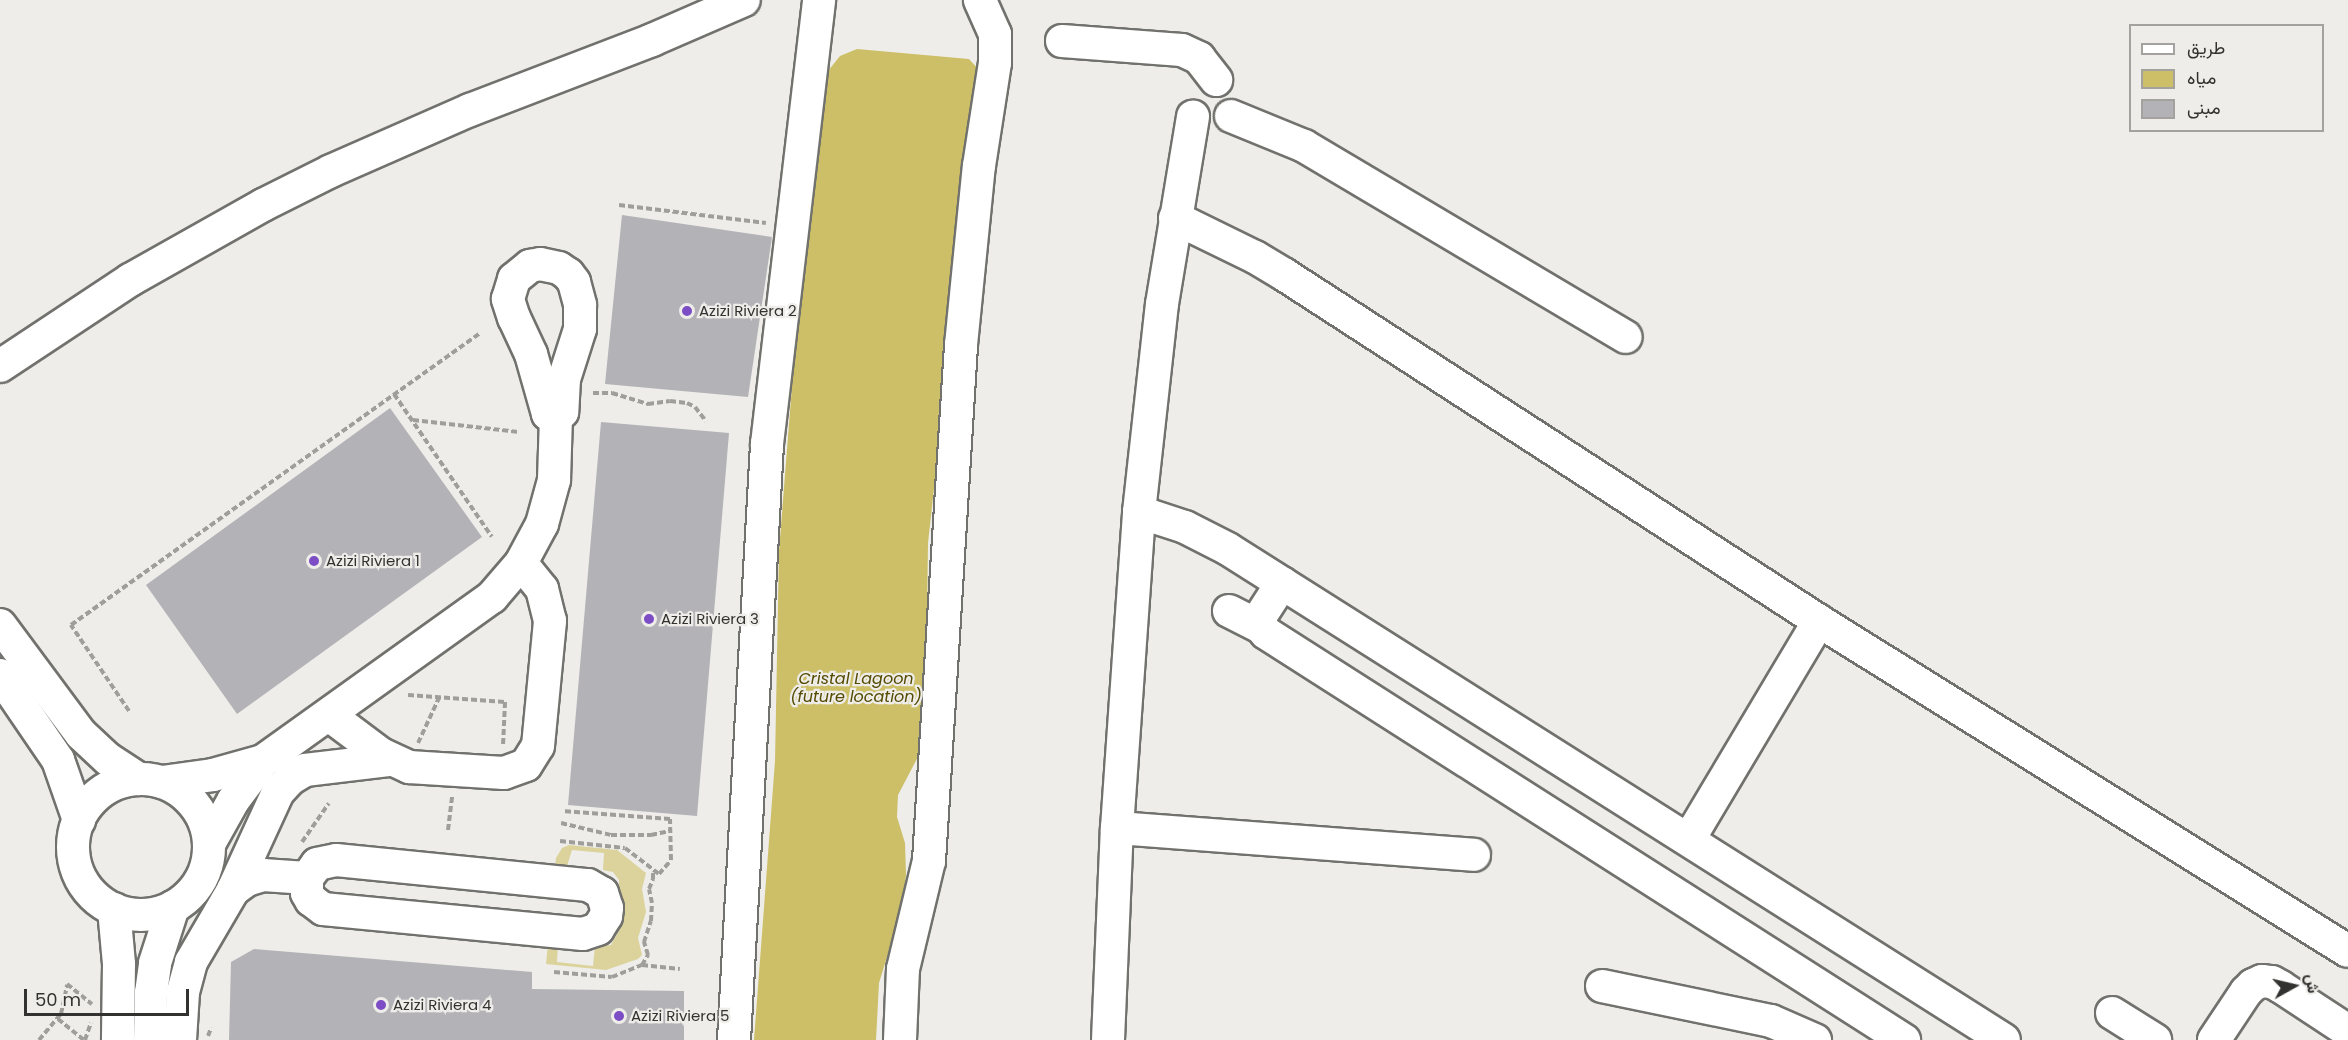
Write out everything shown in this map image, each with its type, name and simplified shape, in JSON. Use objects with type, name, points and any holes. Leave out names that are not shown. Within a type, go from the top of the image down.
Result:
[{"type":"street","points":[[0,366],[130,280],[263,205],[331,171],[470,110],[642,44],[744,0]]},
{"type":"street","points":[[734,1040],[761,518],[774,370],[819,0]]},
{"type":"street","points":[[900,1040],[903,969],[930,852],[961,345],[978,166],[995,63],[995,34],[980,0]]},
{"type":"street","points":[[1062,41],[1182,50],[1199,58],[1216,80],[1231,90],[1235,98],[1231,116],[1225,123],[1208,126],[1192,117]]},
{"type":"street","points":[[1108,1040],[1117,828],[1139,512],[1161,315],[1192,117],[1189,99],[1192,90],[1198,84],[1216,80]]},
{"type":"street","points":[[1231,116],[1304,146],[1626,337]]},
{"type":"street","points":[[1175,218],[1255,257],[1285,275],[1819,621],[2348,951]]},
{"type":"street","points":[[209,844],[233,801],[263,761],[475,611],[492,597],[521,563],[533,544],[550,502],[557,458],[556,418]]},
{"type":"street","points":[[1139,512],[1163,518],[1207,537],[1282,583],[1689,839],[1984,1035]]},
{"type":"street","points":[[329,714],[402,755],[419,768],[504,772],[519,769],[531,760],[538,746],[550,621],[542,589],[521,563]]},
{"type":"street","points":[[1262,628],[1260,623],[1262,612],[1282,583]]},
{"type":"street","points":[[1229,611],[1262,628],[1904,1040]]},
{"type":"street","points":[[1689,839],[1819,621]]},
{"type":"street","points":[[0,625],[81,734],[108,759],[150,781],[186,796],[195,806],[207,831],[209,844],[204,874],[196,887],[173,907],[144,915],[114,909],[101,902],[81,879],[74,850],[79,820],[97,796],[110,787],[150,781],[213,775],[263,761]]},
{"type":"street","points":[[0,675],[58,760],[79,820]]},
{"type":"street","points":[[180,1040],[183,992],[191,962],[233,890],[278,792],[297,773],[314,767],[402,755]]},
{"type":"street","points":[[1117,828],[1474,855]]},
{"type":"street","points":[[257,837],[272,854],[303,869]]},
{"type":"street","points":[[233,890],[247,880],[263,875],[303,869],[323,861],[336,860],[588,885],[596,888],[606,900],[606,916],[598,929],[583,934],[323,909],[311,900],[303,869]]},
{"type":"street","points":[[150,1040],[151,993],[155,963],[173,907]]},
{"type":"street","points":[[114,909],[119,964],[118,1040]]},
{"type":"street","points":[[2214,1040],[2246,992],[2253,985],[2262,981],[2272,982],[2348,1033],[2345,1040]]},
{"type":"street","points":[[1602,986],[1771,1021],[1815,1040]]},
{"type":"street","points":[[2112,1013],[2155,1040]]},
{"type":"path","points":[[619,205],[791,226]]},
{"type":"path","points":[[129,711],[71,625],[480,333]]},
{"type":"path","points":[[593,393],[612,393],[648,404],[670,401],[687,403],[695,407],[706,421]]},
{"type":"path","points":[[394,394],[492,537]]},
{"type":"path","points":[[412,420],[519,432]]},
{"type":"path","points":[[408,695],[505,702],[504,746],[493,746]]},
{"type":"path","points":[[402,755],[418,742],[439,698]]},
{"type":"path","points":[[418,742],[429,743]]},
{"type":"path","points":[[448,830],[453,786]]},
{"type":"path","points":[[303,869],[329,802]]},
{"type":"path","points":[[560,841],[625,848],[659,874],[669,865],[670,819],[562,810]]},
{"type":"path","points":[[561,823],[611,835],[651,835],[670,831]]},
{"type":"path","points":[[642,965],[648,955],[644,942],[651,921],[652,903],[649,889],[653,879],[653,869]]},
{"type":"path","points":[[554,972],[612,978],[642,965],[680,969]]},
{"type":"path","points":[[39,1040],[58,1020],[63,1008],[67,984],[97,1008]]},
{"type":"path","points":[[58,1020],[85,1040],[94,1014]]},
{"type":"shaded area","points":[[569,845],[617,850],[646,873],[642,889],[646,912],[638,938],[642,955],[638,959],[606,970],[546,964],[548,943],[558,944],[557,962],[593,966],[595,946],[611,945],[617,934],[619,880],[613,872],[603,870],[604,853],[572,850],[567,866],[555,867],[556,858],[562,848]]},
{"type":"water","name":"Cristal Lagoon (future location)","points":[[857,49],[969,59],[980,71],[928,543],[927,616],[930,653],[921,751],[898,795],[897,817],[905,843],[906,875],[901,911],[879,983],[876,1040],[754,1040],[775,761],[779,551],[795,348],[826,80],[828,71],[840,56]]},
{"type":"building","name":"Azizi Riviera 2","points":[[622,215],[772,237],[748,397],[605,384]]},
{"type":"building","name":"Azizi Riviera 1","points":[[390,408],[482,537],[237,714],[146,585]]},
{"type":"building","name":"Azizi Riviera 3","points":[[601,422],[729,433],[697,816],[568,805]]},
{"type":"building","name":"Azizi Riviera 4","points":[[254,949],[532,972],[532,989],[684,991],[684,1040],[229,1040],[231,962]]},
{"type":"place","name":"Azizi Riviera 2","points":[[687,311]]},
{"type":"place","name":"Azizi Riviera 1","points":[[314,561]]},
{"type":"place","name":"Azizi Riviera 3","points":[[649,619]]},
{"type":"place","name":"Azizi Riviera 4","points":[[381,1005]]},
{"type":"place","name":"Azizi Riviera 5","points":[[619,1016]]}]
